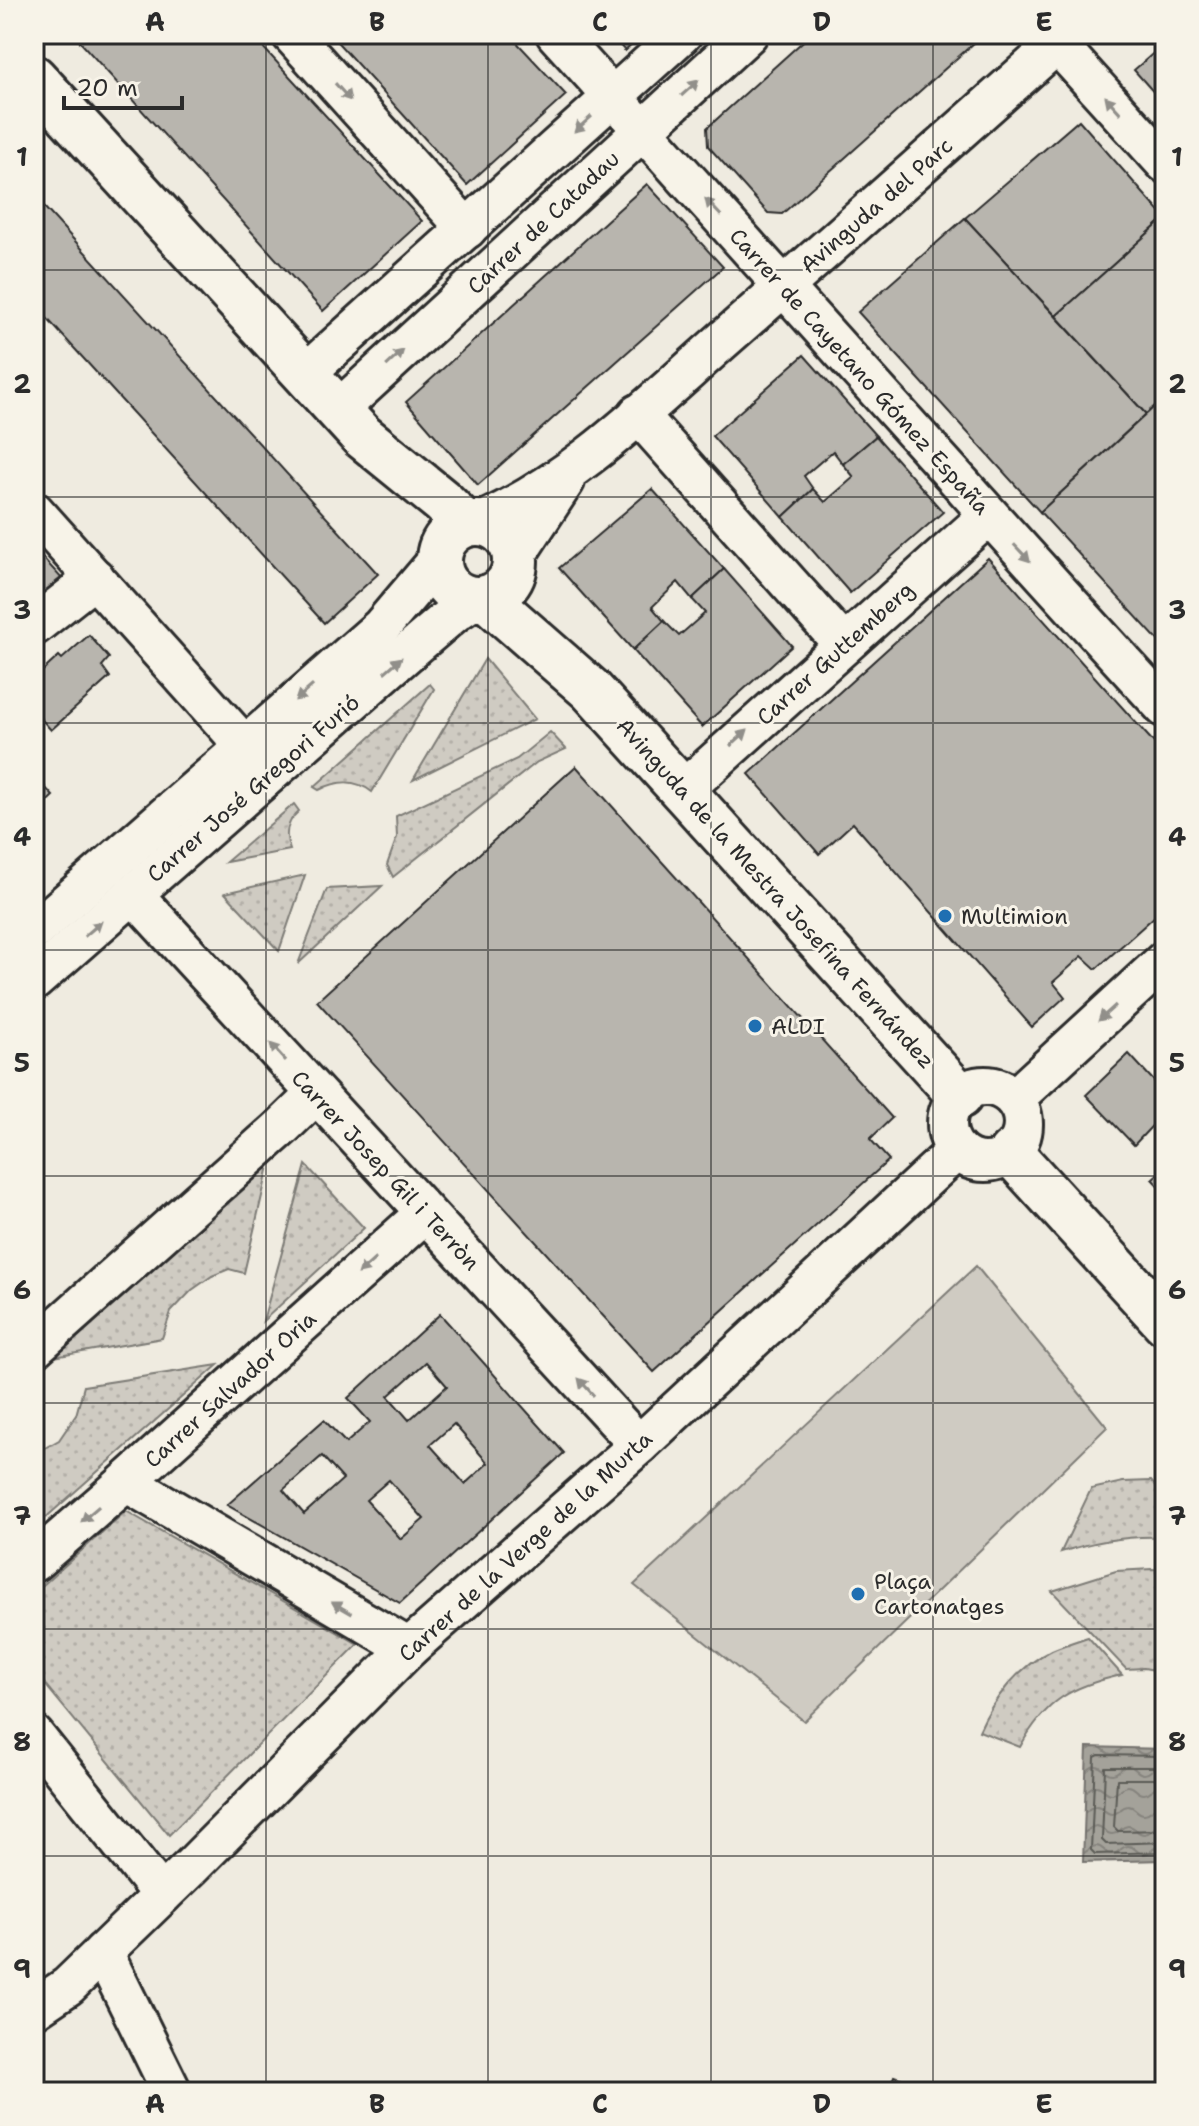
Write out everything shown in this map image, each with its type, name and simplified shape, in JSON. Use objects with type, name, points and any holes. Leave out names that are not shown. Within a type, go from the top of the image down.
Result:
[{"type":"street","points":[[291,34],[467,229]]},
{"type":"street","name":"Carrer de Cayetano Gómez España","points":[[556,34],[988,516],[1165,708]]},
{"type":"street","name":"Carrer de Catadau","points":[[305,374],[682,34]]},
{"type":"street","name":"Carrer de Catadau","points":[[350,424],[643,131],[748,34]]},
{"type":"street","points":[[1058,37],[1165,163]]},
{"type":"street","name":"Avinguda del Parc","points":[[456,539],[574,468],[784,286],[1058,37]]},
{"type":"street","points":[[34,78],[456,539]]},
{"type":"street","points":[[638,414],[844,645]]},
{"type":"street","name":"Avinguda del Parc","points":[[497,583],[574,468]]},
{"type":"street","points":[[34,511],[244,745]]},
{"type":"street","name":"Carrer Guttemberg","points":[[682,791],[988,516]]},
{"type":"street","points":[[490,524],[500,530],[512,546],[497,583],[463,597],[444,582],[440,572],[456,539],[490,524]]},
{"type":"street","name":"Carrer José Gregori Furió","points":[[34,931],[381,627],[456,539]]},
{"type":"street","points":[[34,626],[95,578]]},
{"type":"street","name":"Carrer José Gregori Furió","points":[[34,981],[406,654],[454,613],[497,583]]},
{"type":"street","name":"Avinguda de la Mestra Josefina Fernández","points":[[497,583],[541,617],[591,690],[960,1096]]},
{"type":"street","name":"Carrer Josep Gil i Terròn","points":[[133,894],[639,1445]]},
{"type":"street","points":[[1014,1099],[1165,960]]},
{"type":"street","points":[[987,1086],[1002,1090],[1014,1099],[1022,1112],[1024,1127],[1020,1141],[1011,1153],[998,1161],[983,1163],[969,1159],[957,1150],[949,1137],[947,1122],[951,1108],[960,1096],[973,1088],[987,1086]]},
{"type":"street","points":[[34,1348],[316,1094]]},
{"type":"street","name":"Carrer de la Verge de la Murta","points":[[34,2009],[68,1986],[409,1648],[639,1445],[957,1150]]},
{"type":"street","points":[[1011,1153],[1165,1322]]},
{"type":"street","name":"Carrer Salvador Oria","points":[[34,1562],[425,1213]]},
{"type":"street","points":[[126,1482],[409,1648]]},
{"type":"street","points":[[34,1735],[162,1895]]},
{"type":"street","points":[[103,1952],[172,2092]]},
{"type":"shaded area","points":[[485,659],[535,719],[413,780]]},
{"type":"shaded area","points":[[430,684],[434,689],[372,792],[346,782],[319,790],[314,787]]},
{"type":"shaded area","points":[[550,732],[566,749],[537,762],[393,877],[387,865],[397,837],[396,816],[517,759]]},
{"type":"shaded area","points":[[294,804],[299,811],[288,829],[290,850],[226,862]]},
{"type":"shaded area","points":[[305,875],[279,951],[225,893]]},
{"type":"shaded area","points":[[382,886],[298,964],[327,889]]},
{"type":"shaded area","points":[[272,1153],[244,1273],[229,1269],[192,1290],[171,1312],[162,1338],[43,1359]]},
{"type":"shaded area","points":[[306,1165],[364,1228],[263,1321]]},
{"type":"shaded area","points":[[976,1266],[1107,1427],[804,1721],[634,1585]]},
{"type":"shaded area","points":[[218,1365],[34,1528],[34,1454],[59,1440],[76,1415],[84,1386]]},
{"type":"shaded area","points":[[1151,1481],[1165,1497],[1165,1537],[1112,1540],[1061,1552],[1091,1489],[1123,1482]]},
{"type":"shaded area","points":[[126,1511],[358,1644],[169,1835],[34,1671],[34,1593]]},
{"type":"shaded area","points":[[1165,1570],[1165,1672],[1126,1669],[1052,1591],[1116,1571]]},
{"type":"shaded area","points":[[1088,1637],[1122,1675],[1074,1690],[1050,1706],[1020,1747],[979,1731],[992,1707],[1018,1674],[1052,1650]]},
{"type":"water","points":[[1087,1747],[1165,1749],[1165,1860],[1083,1862]]},
{"type":"building","points":[[73,34],[251,34],[422,221],[323,311]]},
{"type":"building","points":[[330,34],[509,34],[566,95],[467,185]]},
{"type":"building","points":[[610,34],[644,34],[625,51]]},
{"type":"building","points":[[811,34],[984,34],[782,214],[768,213],[708,146],[707,128]]},
{"type":"building","points":[[1165,43],[1165,105],[1134,70]]},
{"type":"building","points":[[1079,120],[1165,218],[1056,316],[965,218]]},
{"type":"building","points":[[647,184],[723,267],[478,485],[406,402]]},
{"type":"building","points":[[34,196],[378,574],[324,623],[34,304]]},
{"type":"building","points":[[965,218],[1146,414],[1040,512],[858,312]]},
{"type":"building","points":[[1165,218],[1165,397],[1146,414],[1056,316]]},
{"type":"building","points":[[804,355],[876,436],[843,464],[833,451],[804,476],[813,489],[783,517],[712,436]]},
{"type":"building","points":[[1165,397],[1165,648],[1040,512]]},
{"type":"building","points":[[876,436],[943,512],[850,593],[783,517],[813,489],[825,502],[854,477],[843,464]]},
{"type":"building","points":[[652,489],[724,569],[692,599],[678,582],[652,607],[664,621],[633,650],[559,568]]},
{"type":"building","points":[[34,548],[64,581],[34,604]]},
{"type":"building","points":[[988,558],[1165,755],[1165,907],[1096,969],[1082,956],[1053,982],[1065,997],[1032,1027],[853,823],[819,854],[749,774]]},
{"type":"building","points":[[724,569],[792,646],[702,727],[633,650],[664,621],[679,636],[705,613],[692,599]]},
{"type":"building","points":[[89,635],[109,658],[102,666],[110,677],[51,730],[34,711],[34,679]]},
{"type":"building","points":[[576,766],[892,1118],[870,1139],[889,1160],[654,1372],[317,1001]]},
{"type":"building","points":[[34,775],[53,796],[34,814]]},
{"type":"building","points":[[1129,1054],[1165,1093],[1165,1112],[1134,1145],[1086,1095]]},
{"type":"building","points":[[1165,1167],[1165,1193],[1152,1179]]},
{"type":"building","points":[[440,1314],[564,1453],[400,1603],[227,1505],[324,1420],[346,1443],[370,1422],[348,1398]],"holes":[[[426,1362],[447,1386],[409,1420],[388,1396]],[[454,1424],[488,1463],[465,1484],[430,1445]],[[322,1456],[343,1479],[304,1514],[283,1490]],[[389,1480],[424,1519],[401,1539],[366,1500]]]},
{"type":"building","points":[[894,2076],[938,2092],[888,2092]]},
{"type":"place","name":"Multimion","points":[[945,916]]},
{"type":"place","name":"ALDI","points":[[755,1026]]},
{"type":"place","name":"Plaça Cartonatges","points":[[858,1594]]}]
